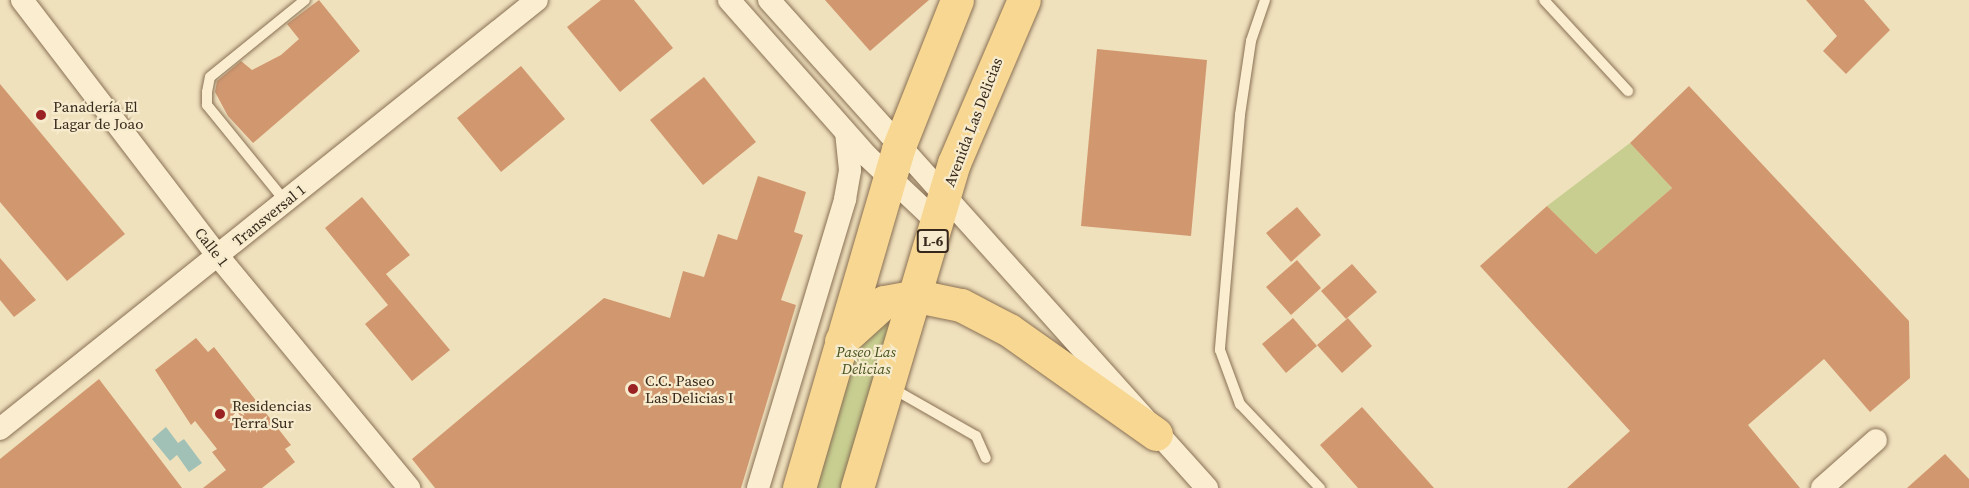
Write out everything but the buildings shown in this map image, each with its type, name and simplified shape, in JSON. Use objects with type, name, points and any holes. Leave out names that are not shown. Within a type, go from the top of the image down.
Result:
[{"type":"main road","points":[[799,488],[838,344],[894,163],[957,0]]},
{"type":"main road","name":"Avenida Las Delicias","points":[[857,488],[890,387],[941,211],[1024,0]]},
{"type":"main road","points":[[838,344],[884,302],[917,296],[961,305],[1009,330],[1156,434]]},
{"type":"street","name":"Calle 1","points":[[22,0],[218,256],[409,488]]},
{"type":"street","name":"Transversal 1","points":[[0,429],[537,0]]},
{"type":"street","points":[[729,0],[846,133],[894,163],[941,211]]},
{"type":"street","points":[[770,0],[894,163],[1207,488]]},
{"type":"street","points":[[758,488],[845,199],[850,170],[846,133]]},
{"type":"street","points":[[1822,488],[1876,440]]},
{"type":"lane","points":[[285,201],[207,105],[207,92],[210,77],[305,0]]},
{"type":"lane","points":[[1265,0],[1251,41],[1240,115],[1222,365],[1240,404],[1320,488]]},
{"type":"lane","points":[[1545,0],[1629,91]]},
{"type":"lane","points":[[890,387],[976,436],[986,459]]},
{"type":"green space","points":[[1630,143],[1672,188],[1596,254],[1547,206]]},
{"type":"green space","name":"Paseo Las Delicias","points":[[917,296],[857,488],[799,488],[838,344]]},
{"type":"water","points":[[166,427],[178,443],[184,439],[202,463],[189,472],[177,455],[170,461],[152,439]]},
{"type":"place","name":"Panadería El Lagar de Joao","points":[[41,115]]},
{"type":"place","name":"C.C. Paseo Las Delicias I","points":[[633,389]]},
{"type":"place","name":"Residencias Terra Sur","points":[[220,414]]}]
